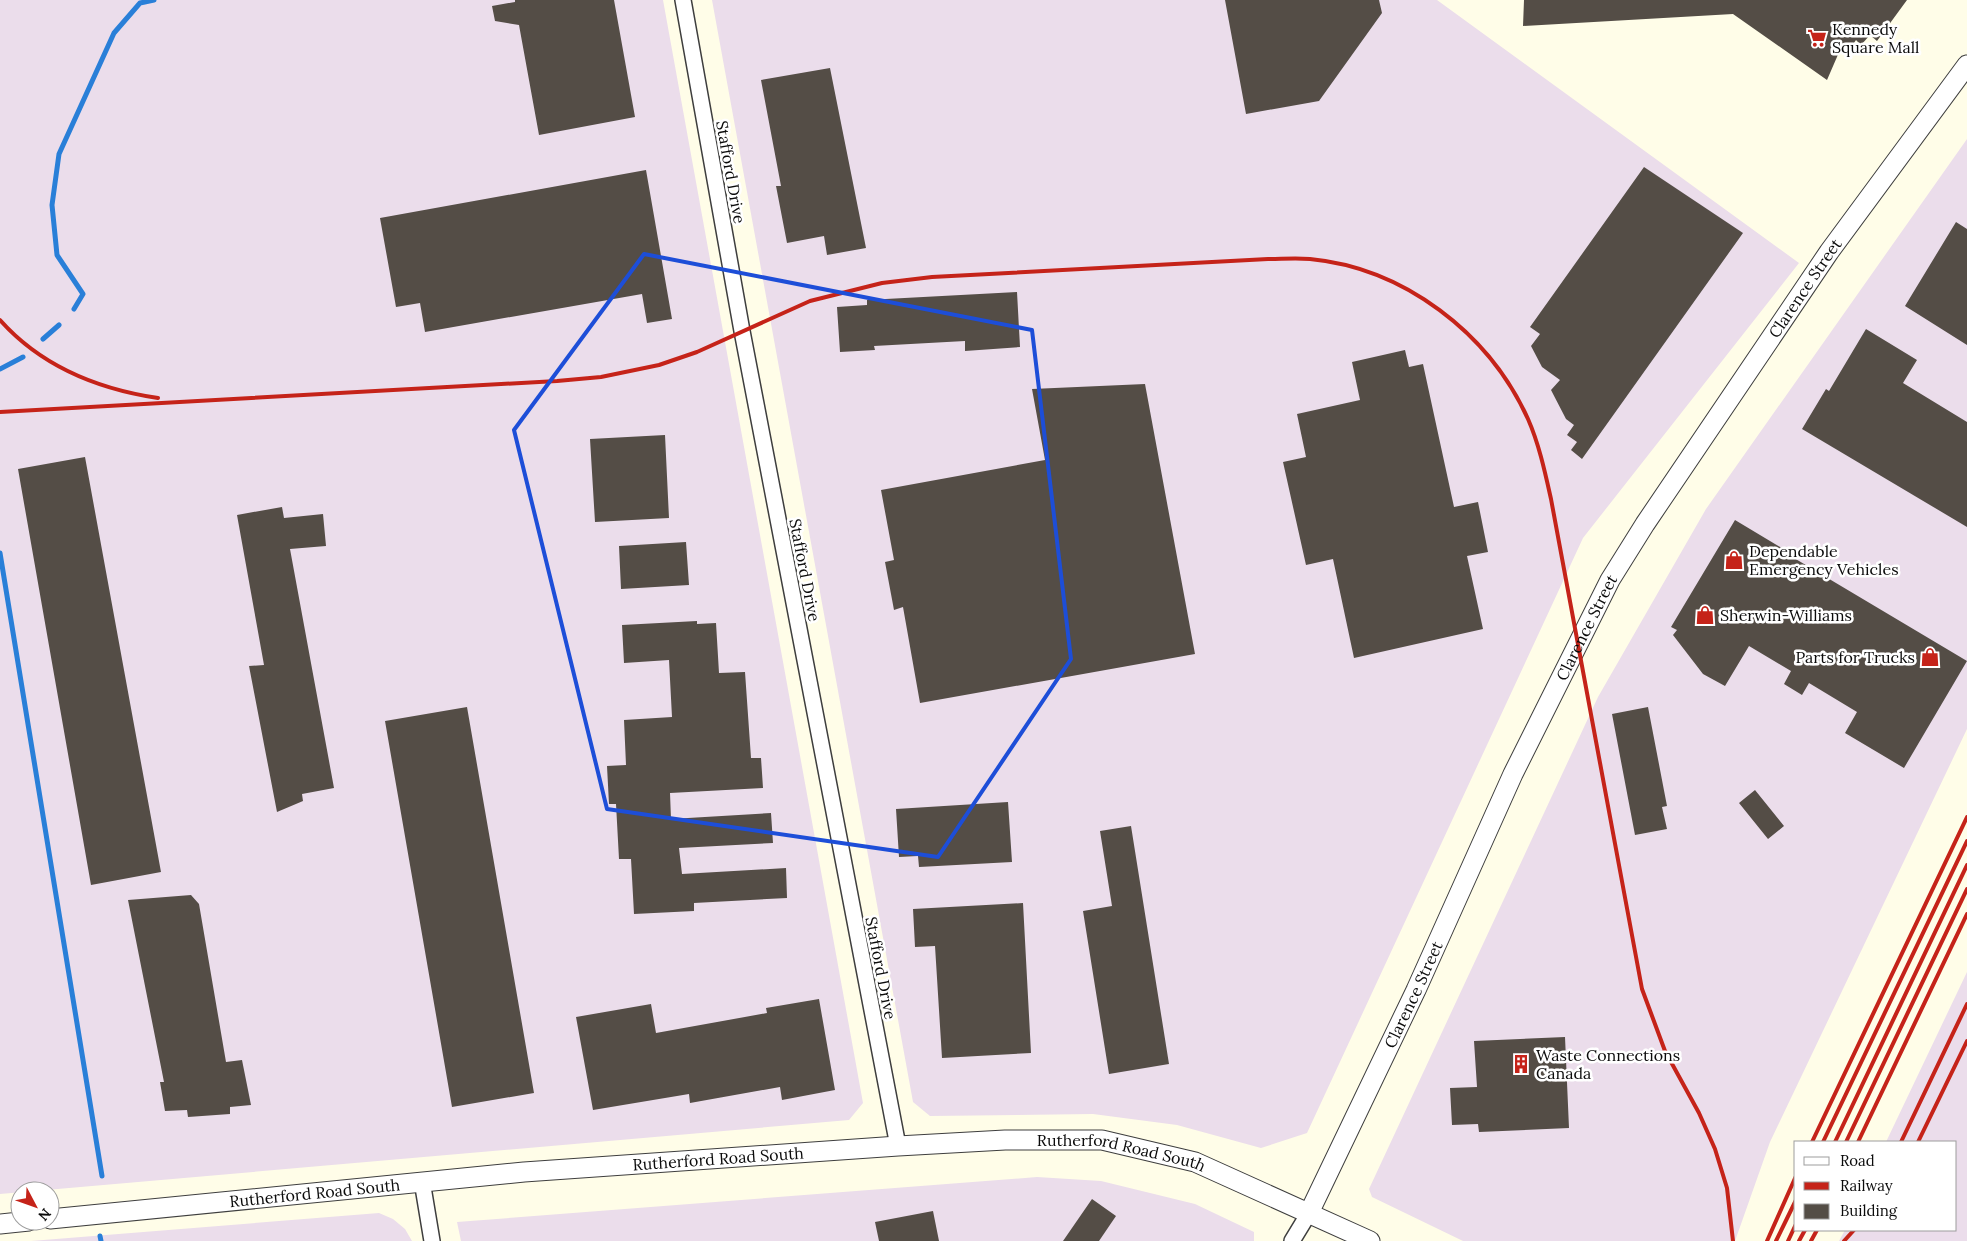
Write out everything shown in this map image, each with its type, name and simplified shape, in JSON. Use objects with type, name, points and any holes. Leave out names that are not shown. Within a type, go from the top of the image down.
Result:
[{"type":"street","name":"Stafford Drive","points":[[683,0],[746,350],[898,1146]]},
{"type":"street","name":"Clarence Street","points":[[1292,1241],[1310,1213],[1416,990],[1513,774],[1610,580],[1645,524],[1829,252],[1967,65]]},
{"type":"street","name":"Rutherford Road South","points":[[60,1218],[422,1181],[898,1146],[1005,1140],[1102,1140],[1195,1162],[1370,1241]]},
{"type":"street","points":[[422,1181],[432,1241]]},
{"type":"highlighted area","points":[[644,254],[1032,330],[1071,659],[938,857],[607,809],[514,430]]},
{"type":"shaded area","points":[[0,0],[663,0],[863,1103],[849,1120],[60,1189],[60,1181],[10,1181],[10,1193],[0,1194]]},
{"type":"shaded area","points":[[712,0],[1437,0],[1799,263],[1583,538],[1307,1133],[1261,1148],[1177,1125],[1093,1114],[930,1116],[913,1102]]},
{"type":"shaded area","points":[[1967,139],[1967,729],[1770,1142],[1735,1241],[1463,1241],[1372,1197],[1369,1189],[1598,697],[1706,509]]},
{"type":"shaded area","points":[[1967,972],[1967,1241],[1839,1241],[1844,1231],[1957,1231],[1957,1141],[1886,1141]]},
{"type":"shaded area","points":[[1037,1177],[1101,1181],[1195,1204],[1254,1232],[1254,1241],[461,1241],[457,1222]]},
{"type":"shaded area","points":[[379,1213],[393,1219],[405,1229],[412,1241],[31,1241]]},
{"type":"building","points":[[515,0],[614,0],[635,117],[539,135],[519,25],[495,21],[492,6],[515,2]]},
{"type":"building","points":[[1225,0],[1379,0],[1382,13],[1319,101],[1246,114]]},
{"type":"building","name":"Kennedy Square Mall","points":[[1524,0],[1907,0],[1877,41],[1870,35],[1861,45],[1856,40],[1847,53],[1840,50],[1827,80],[1733,14],[1523,26]]},
{"type":"building","points":[[830,68],[866,248],[827,255],[824,236],[787,243],[776,186],[781,186],[761,80]]},
{"type":"building","points":[[1644,167],[1743,233],[1582,459],[1571,450],[1577,442],[1567,435],[1574,425],[1566,419],[1551,390],[1560,380],[1542,367],[1531,346],[1540,334],[1530,327]]},
{"type":"building","points":[[646,170],[672,319],[647,323],[642,294],[425,332],[420,303],[396,307],[380,218]]},
{"type":"building","points":[[1956,222],[1967,229],[1967,345],[1905,306]]},
{"type":"building","points":[[1017,292],[1020,347],[965,351],[965,341],[874,346],[875,350],[840,352],[837,307],[867,305],[867,300]]},
{"type":"building","points":[[1866,329],[1917,360],[1903,383],[1967,422],[1967,527],[1802,429],[1826,389],[1829,391]]},
{"type":"building","points":[[1405,350],[1409,367],[1423,364],[1454,507],[1478,502],[1488,552],[1467,556],[1483,629],[1354,658],[1333,559],[1306,565],[1283,462],[1306,457],[1297,414],[1360,400],[1352,362]]},
{"type":"building","points":[[1145,384],[1195,654],[920,703],[903,607],[894,610],[885,562],[894,560],[881,490],[1045,460],[1032,389]]},
{"type":"building","points":[[665,435],[669,518],[595,522],[590,439]]},
{"type":"building","points":[[85,457],[161,872],[91,885],[18,469]]},
{"type":"building","points":[[282,507],[284,518],[323,514],[326,546],[290,549],[334,788],[302,794],[303,801],[277,812],[249,666],[264,665],[237,515]]},
{"type":"building","points":[[1735,520],[1795,556],[1794,558],[1967,661],[1904,768],[1845,733],[1857,712],[1809,683],[1802,695],[1784,684],[1791,671],[1749,646],[1725,686],[1703,674],[1673,635],[1677,630],[1671,627]]},
{"type":"building","points":[[686,542],[689,585],[621,589],[619,546]]},
{"type":"building","points":[[697,621],[697,624],[716,623],[719,673],[745,672],[751,758],[761,758],[763,788],[670,793],[671,819],[771,813],[773,843],[679,848],[682,874],[786,868],[787,898],[694,903],[694,911],[634,914],[631,859],[619,859],[616,804],[609,804],[607,766],[626,765],[624,720],[672,717],[669,660],[624,663],[622,625]]},
{"type":"building","points":[[467,707],[534,1093],[452,1107],[385,721]]},
{"type":"building","points":[[1648,707],[1667,806],[1662,807],[1667,829],[1635,835],[1612,714]]},
{"type":"building","points":[[1755,790],[1784,826],[1768,839],[1739,803]]},
{"type":"building","points":[[1008,802],[1012,862],[919,867],[918,856],[899,857],[896,809]]},
{"type":"building","points":[[1131,826],[1169,1064],[1109,1074],[1083,911],[1112,906],[1100,831]]},
{"type":"building","points":[[191,895],[199,904],[226,1062],[242,1060],[251,1105],[230,1107],[230,1114],[188,1117],[187,1110],[165,1111],[160,1082],[164,1082],[128,900]]},
{"type":"building","points":[[1023,903],[1031,1053],[942,1058],[935,946],[915,947],[913,909]]},
{"type":"building","points":[[819,999],[835,1090],[782,1100],[780,1087],[690,1103],[689,1094],[593,1110],[576,1017],[651,1004],[656,1033],[767,1013],[766,1008]]},
{"type":"building","name":"Waste Connections Canada","points":[[1565,1037],[1569,1128],[1479,1132],[1478,1124],[1452,1125],[1450,1088],[1477,1087],[1474,1041]]},
{"type":"building","points":[[1092,1199],[1116,1216],[1099,1241],[1063,1241]]},
{"type":"building","points":[[933,1211],[939,1241],[879,1241],[875,1222]]},
{"type":"waterway","points":[[74,309],[83,294],[57,255],[52,205],[59,154],[114,33],[140,3],[154,0]]},
{"type":"waterway","points":[[43,339],[59,325]]},
{"type":"waterway","points":[[0,369],[23,357]]},
{"type":"waterway","points":[[0,553],[102,1176]]},
{"type":"waterway","points":[[100,1236],[101,1241]]},
{"type":"railway","points":[[0,412],[601,377],[659,365],[697,352],[810,301],[882,283],[932,277],[1268,259],[1310,259],[1345,265],[1378,276],[1410,291],[1440,310],[1467,333],[1491,359],[1511,388],[1532,429],[1551,499],[1642,989],[1665,1051],[1699,1113],[1715,1149],[1727,1188],[1733,1241]]},
{"type":"railway","points":[[0,320],[34,350],[52,363],[72,373],[114,388],[158,398]]},
{"type":"railway","points":[[1812,1141],[1967,817]]},
{"type":"railway","points":[[1823,1141],[1967,841]]},
{"type":"railway","points":[[1835,1141],[1967,865]]},
{"type":"railway","points":[[1846,1141],[1967,889]]},
{"type":"railway","points":[[1858,1141],[1967,914]]},
{"type":"railway","points":[[1901,1141],[1967,1004]]},
{"type":"railway","points":[[1918,1141],[1967,1041]]},
{"type":"railway","points":[[1767,1241],[1794,1180]]},
{"type":"railway","points":[[1776,1241],[1794,1204]]},
{"type":"railway","points":[[1788,1241],[1794,1228]]},
{"type":"railway","points":[[1799,1241],[1804,1231]]},
{"type":"railway","points":[[1811,1241],[1816,1231]]},
{"type":"railway","points":[[1844,1241],[1853,1231]]},
{"type":"place","name":"Kennedy Square Mall","points":[[1817,38]]},
{"type":"place","name":"Dependable Emergency Vehicles","points":[[1734,560]]},
{"type":"place","name":"Sherwin-Williams","points":[[1705,615]]},
{"type":"place","name":"Parts for Trucks","points":[[1930,657]]},
{"type":"place","name":"Waste Connections Canada","points":[[1521,1064]]}]
